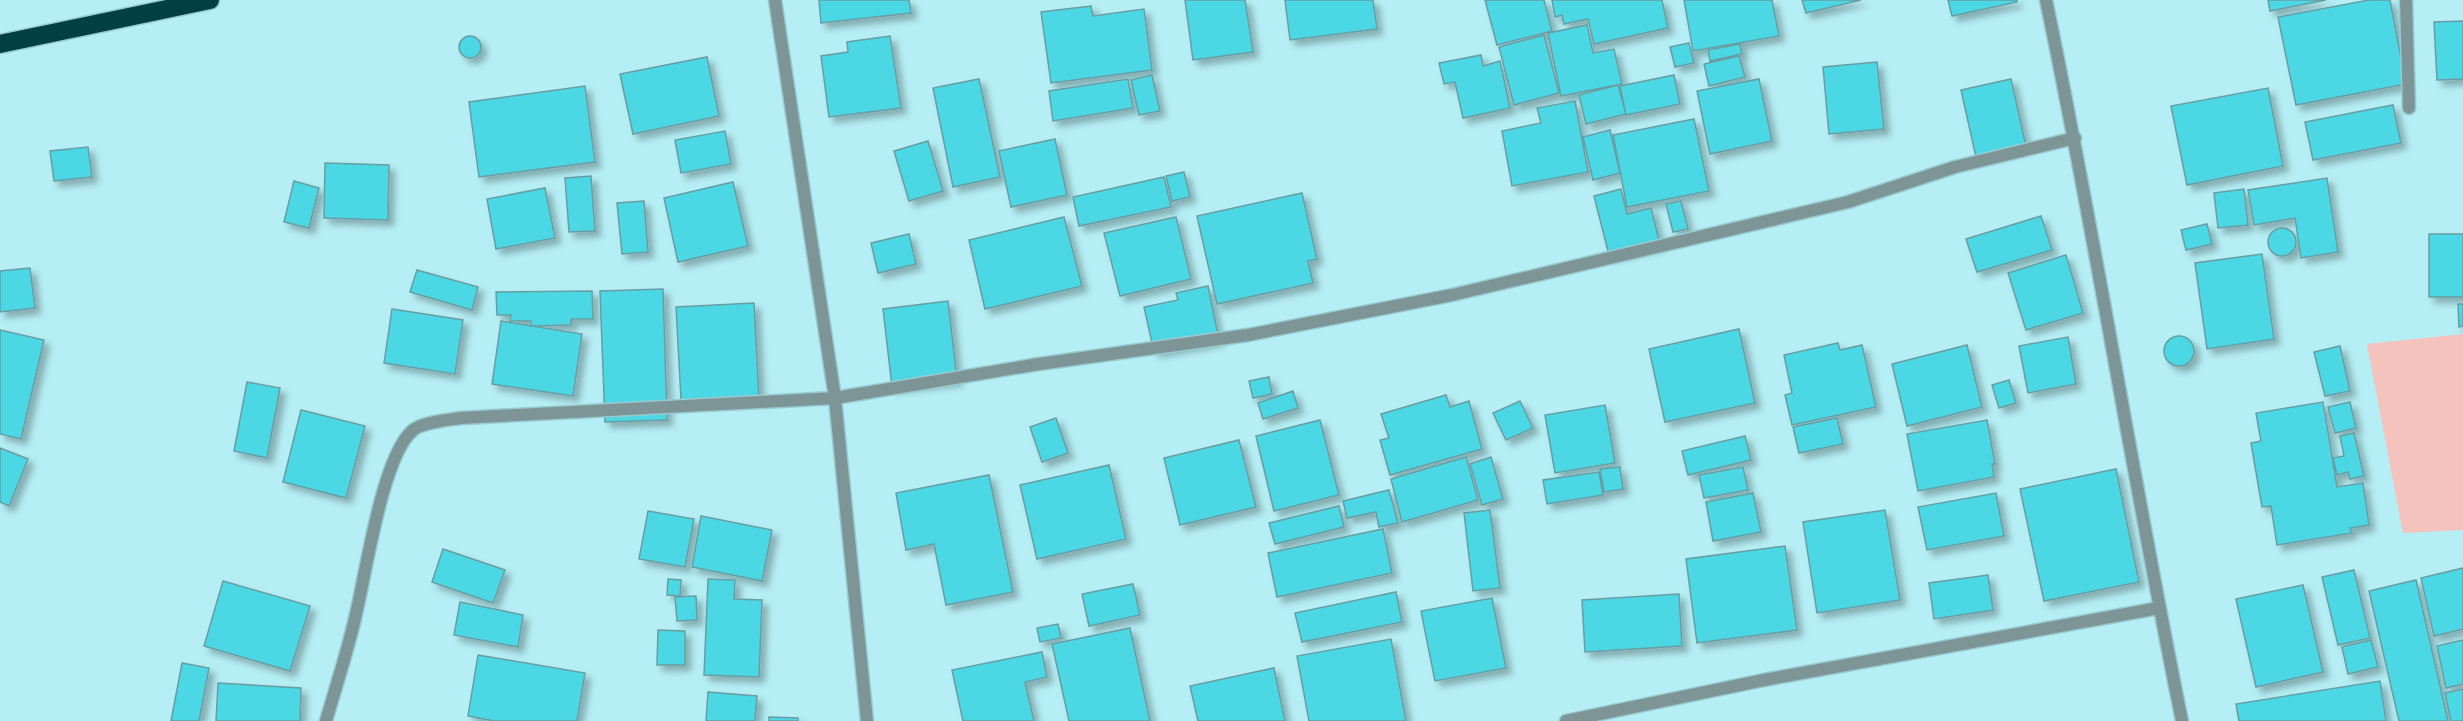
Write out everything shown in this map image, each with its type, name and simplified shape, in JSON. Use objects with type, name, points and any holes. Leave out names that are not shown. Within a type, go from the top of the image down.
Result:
[{"type":"highway","points":[[0,44],[210,0]]},
{"type":"street","points":[[775,0],[835,398],[867,721]]},
{"type":"street","points":[[2046,0],[2075,138],[2181,721]]},
{"type":"street","points":[[2406,0],[2409,108]]},
{"type":"street","points":[[326,721],[355,617],[381,502],[394,459],[413,430],[438,421],[835,398],[1039,364],[1248,335],[1452,295],[1848,202],[1955,167],[2075,138]]},
{"type":"street","points":[[1566,721],[1764,680],[2159,608]]},
{"type":"shaded area","points":[[2463,334],[2463,530],[2403,533],[2367,344]]},
{"type":"building","points":[[819,0],[909,0],[911,13],[821,23]]},
{"type":"building","points":[[1185,0],[1245,0],[1253,52],[1193,60]]},
{"type":"building","points":[[1285,0],[1373,0],[1377,29],[1290,40]]},
{"type":"building","points":[[1485,0],[1544,0],[1552,31],[1497,45]]},
{"type":"building","points":[[1552,0],[1662,0],[1668,28],[1594,44],[1588,19],[1564,24],[1562,15],[1555,17]]},
{"type":"building","points":[[1684,0],[1772,0],[1779,36],[1693,51]]},
{"type":"building","points":[[1802,0],[1861,0],[1806,13]]},
{"type":"building","points":[[1948,0],[2017,0],[2017,2],[1952,16]]},
{"type":"building","points":[[2268,0],[2326,0],[2270,11]]},
{"type":"building","points":[[2369,0],[2390,0],[2406,84],[2296,105],[2278,17]]},
{"type":"building","points":[[1091,6],[1093,16],[1144,9],[1152,70],[1051,83],[1041,12]]},
{"type":"building","points":[[2463,21],[2463,79],[2437,80],[2434,22]]},
{"type":"building","points":[[1587,25],[1593,53],[1614,49],[1622,84],[1561,96],[1548,33]]},
{"type":"building","points":[[1544,35],[1559,93],[1514,105],[1499,47]]},
{"type":"building","points":[[470,36],[478,39],[481,47],[478,55],[470,58],[462,55],[459,47],[462,39]]},
{"type":"building","points":[[890,36],[901,108],[829,117],[821,56],[848,52],[847,42]]},
{"type":"building","points":[[1689,43],[1694,63],[1675,67],[1670,47]]},
{"type":"building","points":[[1740,44],[1742,54],[1710,61],[1708,50]]},
{"type":"building","points":[[1481,55],[1483,66],[1500,61],[1510,108],[1463,118],[1455,82],[1444,84],[1439,63]]},
{"type":"building","points":[[1739,56],[1745,77],[1709,86],[1704,64]]},
{"type":"building","points":[[707,57],[719,116],[633,134],[620,74]]},
{"type":"building","points":[[1877,62],[1884,129],[1829,134],[1823,67]]},
{"type":"building","points":[[1152,75],[1160,111],[1139,115],[1131,80]]},
{"type":"building","points":[[1674,75],[1680,104],[1626,115],[1620,86]]},
{"type":"building","points":[[979,79],[1000,177],[953,187],[933,88]]},
{"type":"building","points":[[1128,79],[1133,108],[1053,121],[1049,91]]},
{"type":"building","points":[[1759,79],[1772,141],[1710,154],[1697,91]]},
{"type":"building","points":[[2011,79],[2026,146],[1976,157],[1961,90]]},
{"type":"building","points":[[1618,85],[1626,114],[1586,124],[1579,95]]},
{"type":"building","points":[[585,86],[595,162],[479,177],[469,102]]},
{"type":"building","points":[[2268,88],[2283,166],[2187,185],[2171,106]]},
{"type":"building","points":[[1575,101],[1588,172],[1512,186],[1502,131],[1541,123],[1537,108]]},
{"type":"building","points":[[2393,105],[2401,143],[2313,160],[2305,122]]},
{"type":"building","points":[[1694,119],[1709,191],[1627,207],[1613,135]]},
{"type":"building","points":[[1610,130],[1620,173],[1593,180],[1583,137]]},
{"type":"building","points":[[725,131],[731,164],[681,173],[675,140]]},
{"type":"building","points":[[1055,139],[1067,195],[1011,207],[999,151]]},
{"type":"building","points":[[928,141],[943,191],[909,201],[894,151]]},
{"type":"building","points":[[88,147],[92,177],[54,181],[50,151]]},
{"type":"building","points":[[325,163],[389,165],[388,220],[324,218]]},
{"type":"building","points":[[1184,172],[1190,197],[1172,201],[1166,176]]},
{"type":"building","points":[[591,176],[595,231],[569,232],[565,178]]},
{"type":"building","points":[[1164,177],[1171,207],[1079,226],[1073,197]]},
{"type":"building","points":[[2327,178],[2338,252],[2301,258],[2295,218],[2254,225],[2248,190]]},
{"type":"building","points":[[294,181],[319,188],[309,228],[284,222]]},
{"type":"building","points":[[733,182],[748,246],[678,262],[664,198]]},
{"type":"building","points":[[545,188],[555,238],[496,249],[487,199]]},
{"type":"building","points":[[1621,189],[1627,214],[1651,208],[1660,244],[1609,255],[1594,196]]},
{"type":"building","points":[[2244,189],[2248,225],[2218,228],[2214,193]]},
{"type":"building","points":[[1302,193],[1317,259],[1308,261],[1313,283],[1217,304],[1197,216]]},
{"type":"building","points":[[644,201],[648,252],[622,254],[617,203]]},
{"type":"building","points":[[1681,201],[1688,229],[1673,232],[1666,204]]},
{"type":"building","points":[[2041,216],[2052,250],[1977,272],[1966,239]]},
{"type":"building","points":[[1064,217],[1082,286],[985,309],[969,240]]},
{"type":"building","points":[[1176,217],[1191,279],[1120,296],[1104,233]]},
{"type":"building","points":[[2207,224],[2212,244],[2186,250],[2181,230]]},
{"type":"building","points":[[2282,228],[2292,232],[2296,242],[2292,252],[2282,256],[2272,252],[2268,242],[2272,232]]},
{"type":"building","points":[[909,234],[916,264],[878,273],[871,243]]},
{"type":"building","points":[[2429,234],[2463,234],[2463,297],[2429,297]]},
{"type":"building","points":[[2262,254],[2274,339],[2207,349],[2195,263]]},
{"type":"building","points":[[2066,255],[2083,313],[2026,330],[2008,273]]},
{"type":"building","points":[[30,268],[35,308],[0,312],[0,271]]},
{"type":"building","points":[[417,270],[478,287],[472,310],[410,292]]},
{"type":"building","points":[[1208,286],[1219,340],[1154,352],[1144,307],[1178,300],[1176,293]]},
{"type":"building","points":[[663,289],[667,420],[605,422],[600,291]]},
{"type":"building","points":[[592,291],[593,319],[571,319],[571,325],[531,326],[531,321],[510,321],[511,315],[497,315],[496,292]]},
{"type":"building","points":[[948,301],[957,380],[892,387],[883,309]]},
{"type":"building","points":[[754,303],[759,397],[681,400],[676,307]]},
{"type":"building","points":[[2458,304],[2463,304],[2463,326],[2459,327]]},
{"type":"building","points":[[392,309],[463,320],[455,374],[384,363]]},
{"type":"building","points":[[501,321],[582,334],[573,396],[492,384]]},
{"type":"building","points":[[1739,329],[1755,403],[1665,422],[1649,349]]},
{"type":"building","points":[[0,330],[44,340],[21,439],[0,434]]},
{"type":"building","points":[[2179,336],[2185,337],[2193,345],[2193,357],[2185,365],[2179,366],[2173,365],[2165,357],[2164,351],[2165,345],[2173,337]]},
{"type":"building","points":[[2068,337],[2076,384],[2028,393],[2019,346]]},
{"type":"building","points":[[1838,343],[1840,350],[1862,345],[1876,407],[1792,425],[1785,395],[1792,393],[1784,355]]},
{"type":"building","points":[[1967,345],[1982,407],[1907,426],[1892,364]]},
{"type":"building","points":[[2340,346],[2350,391],[2325,396],[2314,352]]},
{"type":"building","points":[[1269,377],[1272,394],[1253,398],[1249,381]]},
{"type":"building","points":[[2009,380],[2016,403],[1999,408],[1992,385]]},
{"type":"building","points":[[247,382],[280,388],[267,458],[234,451]]},
{"type":"building","points":[[1293,391],[1298,408],[1263,419],[1258,403]]},
{"type":"building","points":[[1446,395],[1450,407],[1469,401],[1482,449],[1390,475],[1380,440],[1389,438],[1381,414]]},
{"type":"building","points":[[1520,401],[1533,428],[1506,440],[1493,413]]},
{"type":"building","points":[[2323,402],[2337,487],[2363,483],[2369,525],[2350,528],[2352,533],[2277,545],[2271,506],[2262,507],[2251,443],[2261,441],[2256,413]]},
{"type":"building","points":[[2350,402],[2356,428],[2335,433],[2328,407]]},
{"type":"building","points":[[1605,405],[1615,463],[1555,473],[1545,415]]},
{"type":"building","points":[[301,410],[365,426],[346,498],[283,482]]},
{"type":"building","points":[[1056,418],[1068,453],[1042,462],[1030,427]]},
{"type":"building","points":[[1837,418],[1843,444],[1799,453],[1793,427]]},
{"type":"building","points":[[1320,420],[1339,495],[1274,511],[1256,436]]},
{"type":"building","points":[[1987,420],[1995,464],[1992,464],[1994,477],[1918,491],[1907,434]]},
{"type":"building","points":[[2354,433],[2364,476],[2350,479],[2348,472],[2337,475],[2333,458],[2344,456],[2340,436]]},
{"type":"building","points":[[1745,436],[1751,460],[1688,475],[1682,451]]},
{"type":"building","points":[[1239,440],[1256,507],[1180,525],[1164,458]]},
{"type":"building","points":[[0,448],[28,459],[9,506],[0,502]]},
{"type":"building","points":[[1466,457],[1478,500],[1402,522],[1391,479]]},
{"type":"building","points":[[1491,457],[1503,499],[1482,505],[1470,464]]},
{"type":"building","points":[[1109,465],[1126,539],[1037,559],[1020,485]]},
{"type":"building","points":[[1620,467],[1623,489],[1604,492],[1600,469]]},
{"type":"building","points":[[1743,467],[1748,490],[1704,498],[1699,475]]},
{"type":"building","points":[[2116,469],[2139,582],[2044,601],[2020,489]]},
{"type":"building","points":[[1599,472],[1603,495],[1547,504],[1543,480]]},
{"type":"building","points":[[989,475],[1013,592],[946,605],[934,544],[906,550],[896,493]]},
{"type":"building","points":[[1389,490],[1398,523],[1379,527],[1376,512],[1347,518],[1343,501]]},
{"type":"building","points":[[1753,493],[1761,532],[1713,541],[1706,502]]},
{"type":"building","points":[[1996,493],[2004,536],[1927,550],[1918,507]]},
{"type":"building","points":[[1339,506],[1344,527],[1275,544],[1269,523]]},
{"type":"building","points":[[1490,510],[1500,588],[1473,591],[1464,513]]},
{"type":"building","points":[[1885,510],[1900,600],[1817,613],[1803,522]]},
{"type":"building","points":[[648,511],[694,519],[685,567],[639,559]]},
{"type":"building","points":[[701,516],[772,530],[762,581],[692,567]]},
{"type":"building","points":[[1383,529],[1392,573],[1277,597],[1268,553]]},
{"type":"building","points":[[1785,546],[1797,630],[1697,643],[1686,559]]},
{"type":"building","points":[[443,549],[505,570],[493,603],[432,582]]},
{"type":"building","points":[[2463,568],[2463,629],[2434,636],[2421,578]]},
{"type":"building","points":[[2354,570],[2370,638],[2338,645],[2322,577]]},
{"type":"building","points":[[1988,575],[1993,610],[1934,619],[1929,583]]},
{"type":"building","points":[[668,579],[681,580],[680,596],[667,595]]},
{"type":"building","points":[[708,579],[735,580],[734,599],[762,600],[759,677],[704,675]]},
{"type":"building","points":[[2416,580],[2448,721],[2399,721],[2369,591]]},
{"type":"building","points":[[223,581],[310,606],[290,671],[204,646]]},
{"type":"building","points":[[1133,584],[1140,615],[1089,626],[1082,594]]},
{"type":"building","points":[[2303,585],[2323,672],[2256,687],[2236,599]]},
{"type":"building","points":[[1396,592],[1402,622],[1302,642],[1295,613]]},
{"type":"building","points":[[1679,594],[1682,646],[1585,652],[1582,600]]},
{"type":"building","points":[[696,596],[697,620],[677,621],[675,597]]},
{"type":"building","points":[[1492,598],[1506,668],[1435,681],[1421,611]]},
{"type":"building","points":[[460,602],[523,615],[518,647],[454,635]]},
{"type":"building","points":[[1058,624],[1061,638],[1040,642],[1037,628]]},
{"type":"building","points":[[1130,628],[1150,721],[1069,721],[1052,644]]},
{"type":"building","points":[[658,630],[685,631],[685,665],[657,665]]},
{"type":"building","points":[[1391,639],[1406,721],[1309,721],[1297,656]]},
{"type":"building","points":[[2371,640],[2378,667],[2348,674],[2342,647]]},
{"type":"building","points":[[2463,640],[2463,684],[2446,688],[2437,646]]},
{"type":"building","points":[[1042,652],[1047,677],[1025,682],[1034,721],[963,721],[952,670]]},
{"type":"building","points":[[478,655],[585,673],[577,721],[494,721],[468,716]]},
{"type":"building","points":[[182,663],[209,668],[199,721],[171,721]]},
{"type":"building","points":[[1274,668],[1285,721],[1198,721],[1190,686]]},
{"type":"building","points":[[2380,681],[2386,721],[2239,721],[2236,704]]},
{"type":"building","points":[[218,683],[301,688],[300,721],[216,721]]},
{"type":"building","points":[[2463,689],[2463,721],[2451,721],[2445,693]]},
{"type":"building","points":[[708,692],[757,696],[755,721],[706,721]]},
{"type":"building","points":[[769,717],[798,718],[798,721],[769,721]]}]
